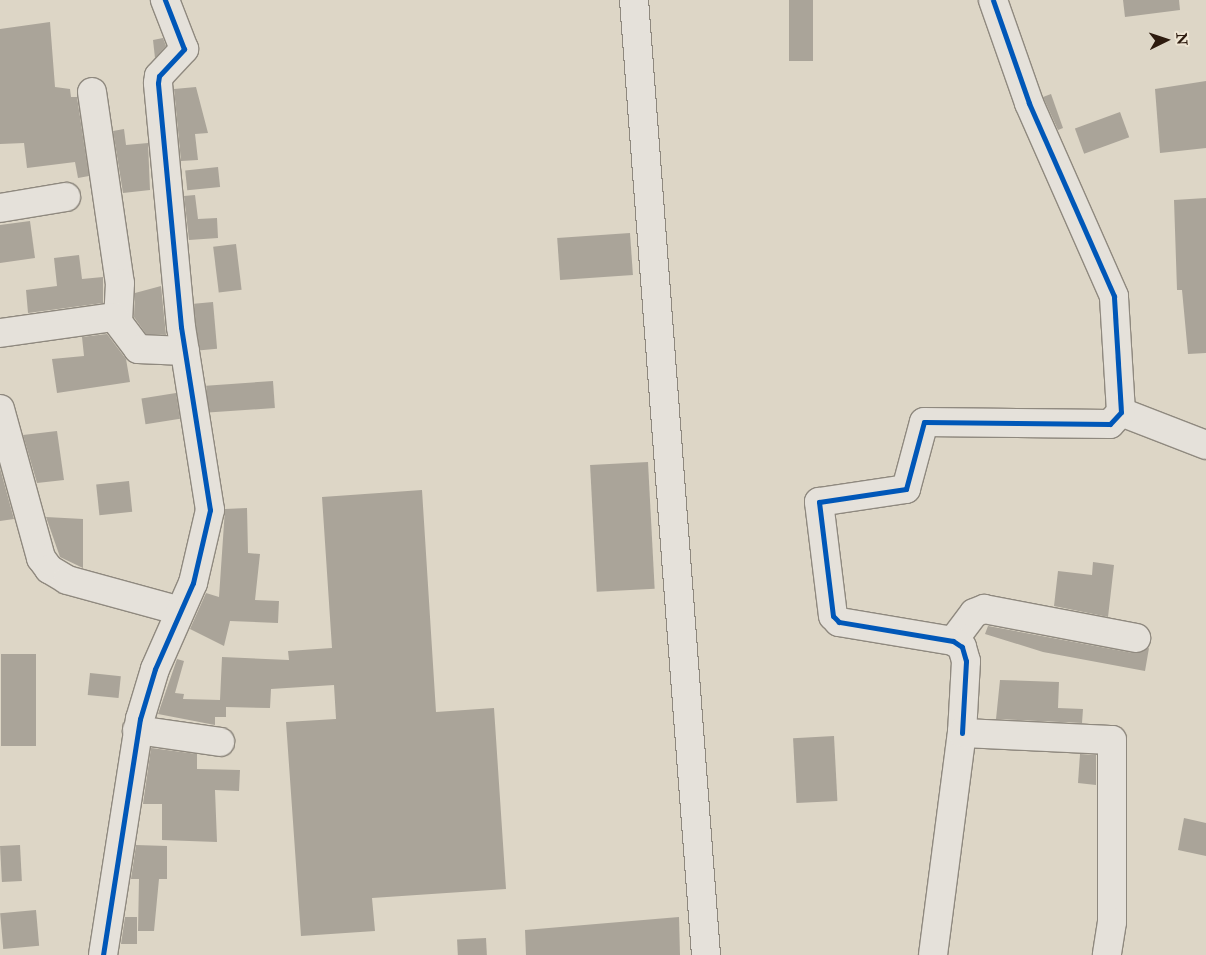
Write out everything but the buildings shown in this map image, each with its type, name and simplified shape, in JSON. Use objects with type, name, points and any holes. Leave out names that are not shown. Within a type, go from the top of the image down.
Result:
[{"type":"street","points":[[104,955],[137,730],[155,669],[204,549],[210,510],[185,350],[158,83],[159,76],[184,51],[165,0]]},
{"type":"street","points":[[634,0],[706,955]]},
{"type":"street","points":[[933,955],[962,733],[966,661],[962,648],[953,641],[839,622],[828,600],[819,500],[906,489],[924,422],[1110,424],[1121,412],[1114,296],[1029,103],[993,0]]},
{"type":"street","points":[[92,92],[120,277],[118,318],[138,349],[185,350]]},
{"type":"street","points":[[0,208],[66,197]]},
{"type":"street","points":[[0,333],[118,318]]},
{"type":"street","points":[[0,409],[41,558],[49,570],[67,580],[180,611]]},
{"type":"street","points":[[1121,412],[1206,445]]},
{"type":"street","points":[[953,641],[974,614],[984,609],[1136,638]]},
{"type":"street","points":[[137,730],[220,742]]},
{"type":"street","points":[[962,733],[1112,740],[1107,955]]},
{"type":"cycle path","points":[[103,955],[140,719],[155,669],[193,583],[210,510],[181,327],[158,83],[159,76],[184,49],[165,0]]},
{"type":"cycle path","points":[[962,733],[966,661],[962,647],[953,641],[839,622],[833,616],[819,502],[906,489],[924,422],[1110,424],[1121,412],[1114,296],[1029,103],[993,0]]}]
